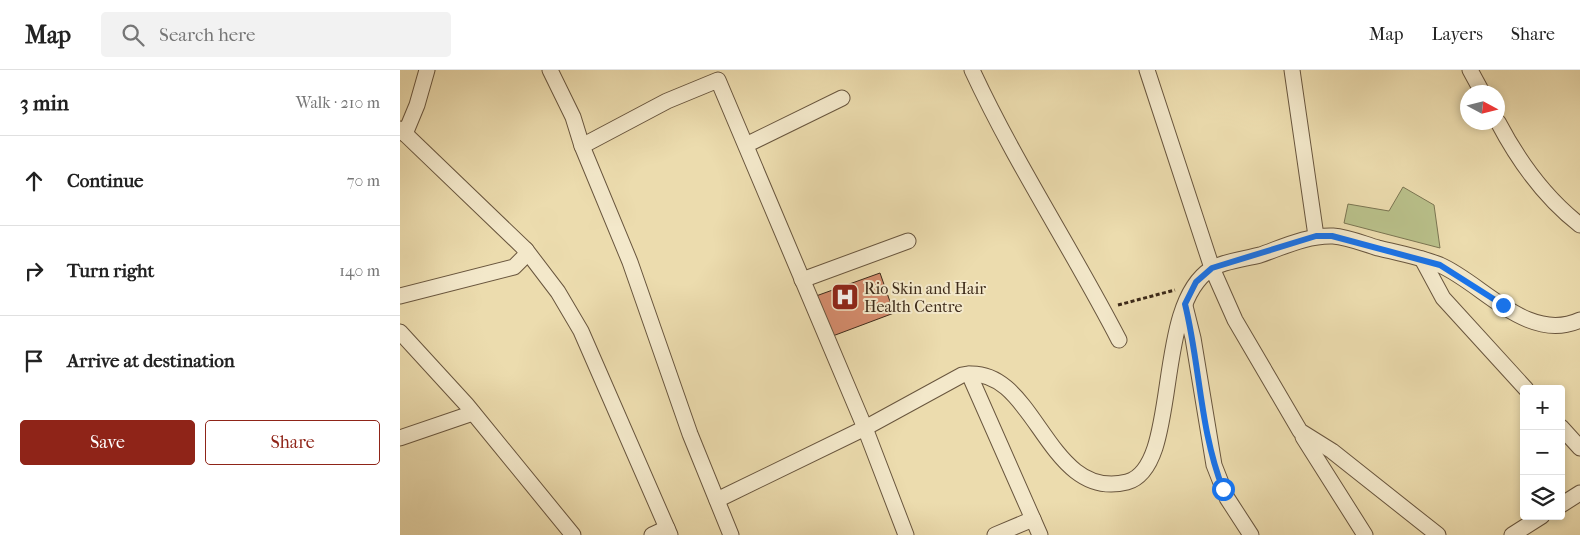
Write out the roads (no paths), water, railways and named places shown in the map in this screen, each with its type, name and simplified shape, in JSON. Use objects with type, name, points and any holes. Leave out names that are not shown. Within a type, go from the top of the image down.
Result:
[{"type":"street","points":[[427,70],[417,105],[404,137],[526,250],[558,292],[581,331],[668,531],[652,535]]},
{"type":"street","points":[[550,70],[572,116],[582,146],[630,262],[690,434],[731,535]]},
{"type":"street","points":[[972,70],[994,118],[1103,308],[1119,340]]},
{"type":"street","points":[[1147,70],[1212,268],[1235,320],[1300,431],[1365,535]]},
{"type":"street","points":[[1292,70],[1316,236]]},
{"type":"street","points":[[1470,70],[1478,85]]},
{"type":"street","points":[[582,146],[716,75],[864,428],[906,535]]},
{"type":"street","points":[[746,145],[842,98]]},
{"type":"street","points":[[1502,130],[1517,157],[1536,183],[1562,211],[1580,225]]},
{"type":"street","points":[[718,500],[864,428],[962,375],[969,374],[985,375],[1004,386],[1018,400],[1060,456],[1080,473],[1099,484],[1130,482],[1142,473],[1157,446],[1171,358],[1187,298],[1196,282],[1212,268],[1316,236],[1341,237],[1422,260],[1453,272],[1527,319],[1562,324],[1580,320]]},
{"type":"street","points":[[802,280],[908,241]]},
{"type":"street","points":[[400,296],[514,267],[524,257],[526,250]]},
{"type":"street","points":[[1422,260],[1443,298],[1522,385]]},
{"type":"street","points":[[1187,298],[1214,465],[1227,498],[1251,535]]},
{"type":"street","points":[[400,332],[472,413],[573,535]]},
{"type":"street","points":[[969,374],[1040,535]]},
{"type":"street","points":[[400,438],[472,413]]},
{"type":"street","points":[[1564,430],[1580,448]]},
{"type":"street","points":[[1300,431],[1332,451],[1438,535]]},
{"type":"street","points":[[1565,502],[1580,493]]},
{"type":"street","points":[[995,535],[1033,519]]},
{"type":"street","points":[[1512,535],[1536,520]]},
{"type":"place","name":"Rio Skin and Hair Health Centre","points":[[845,297]]}]
